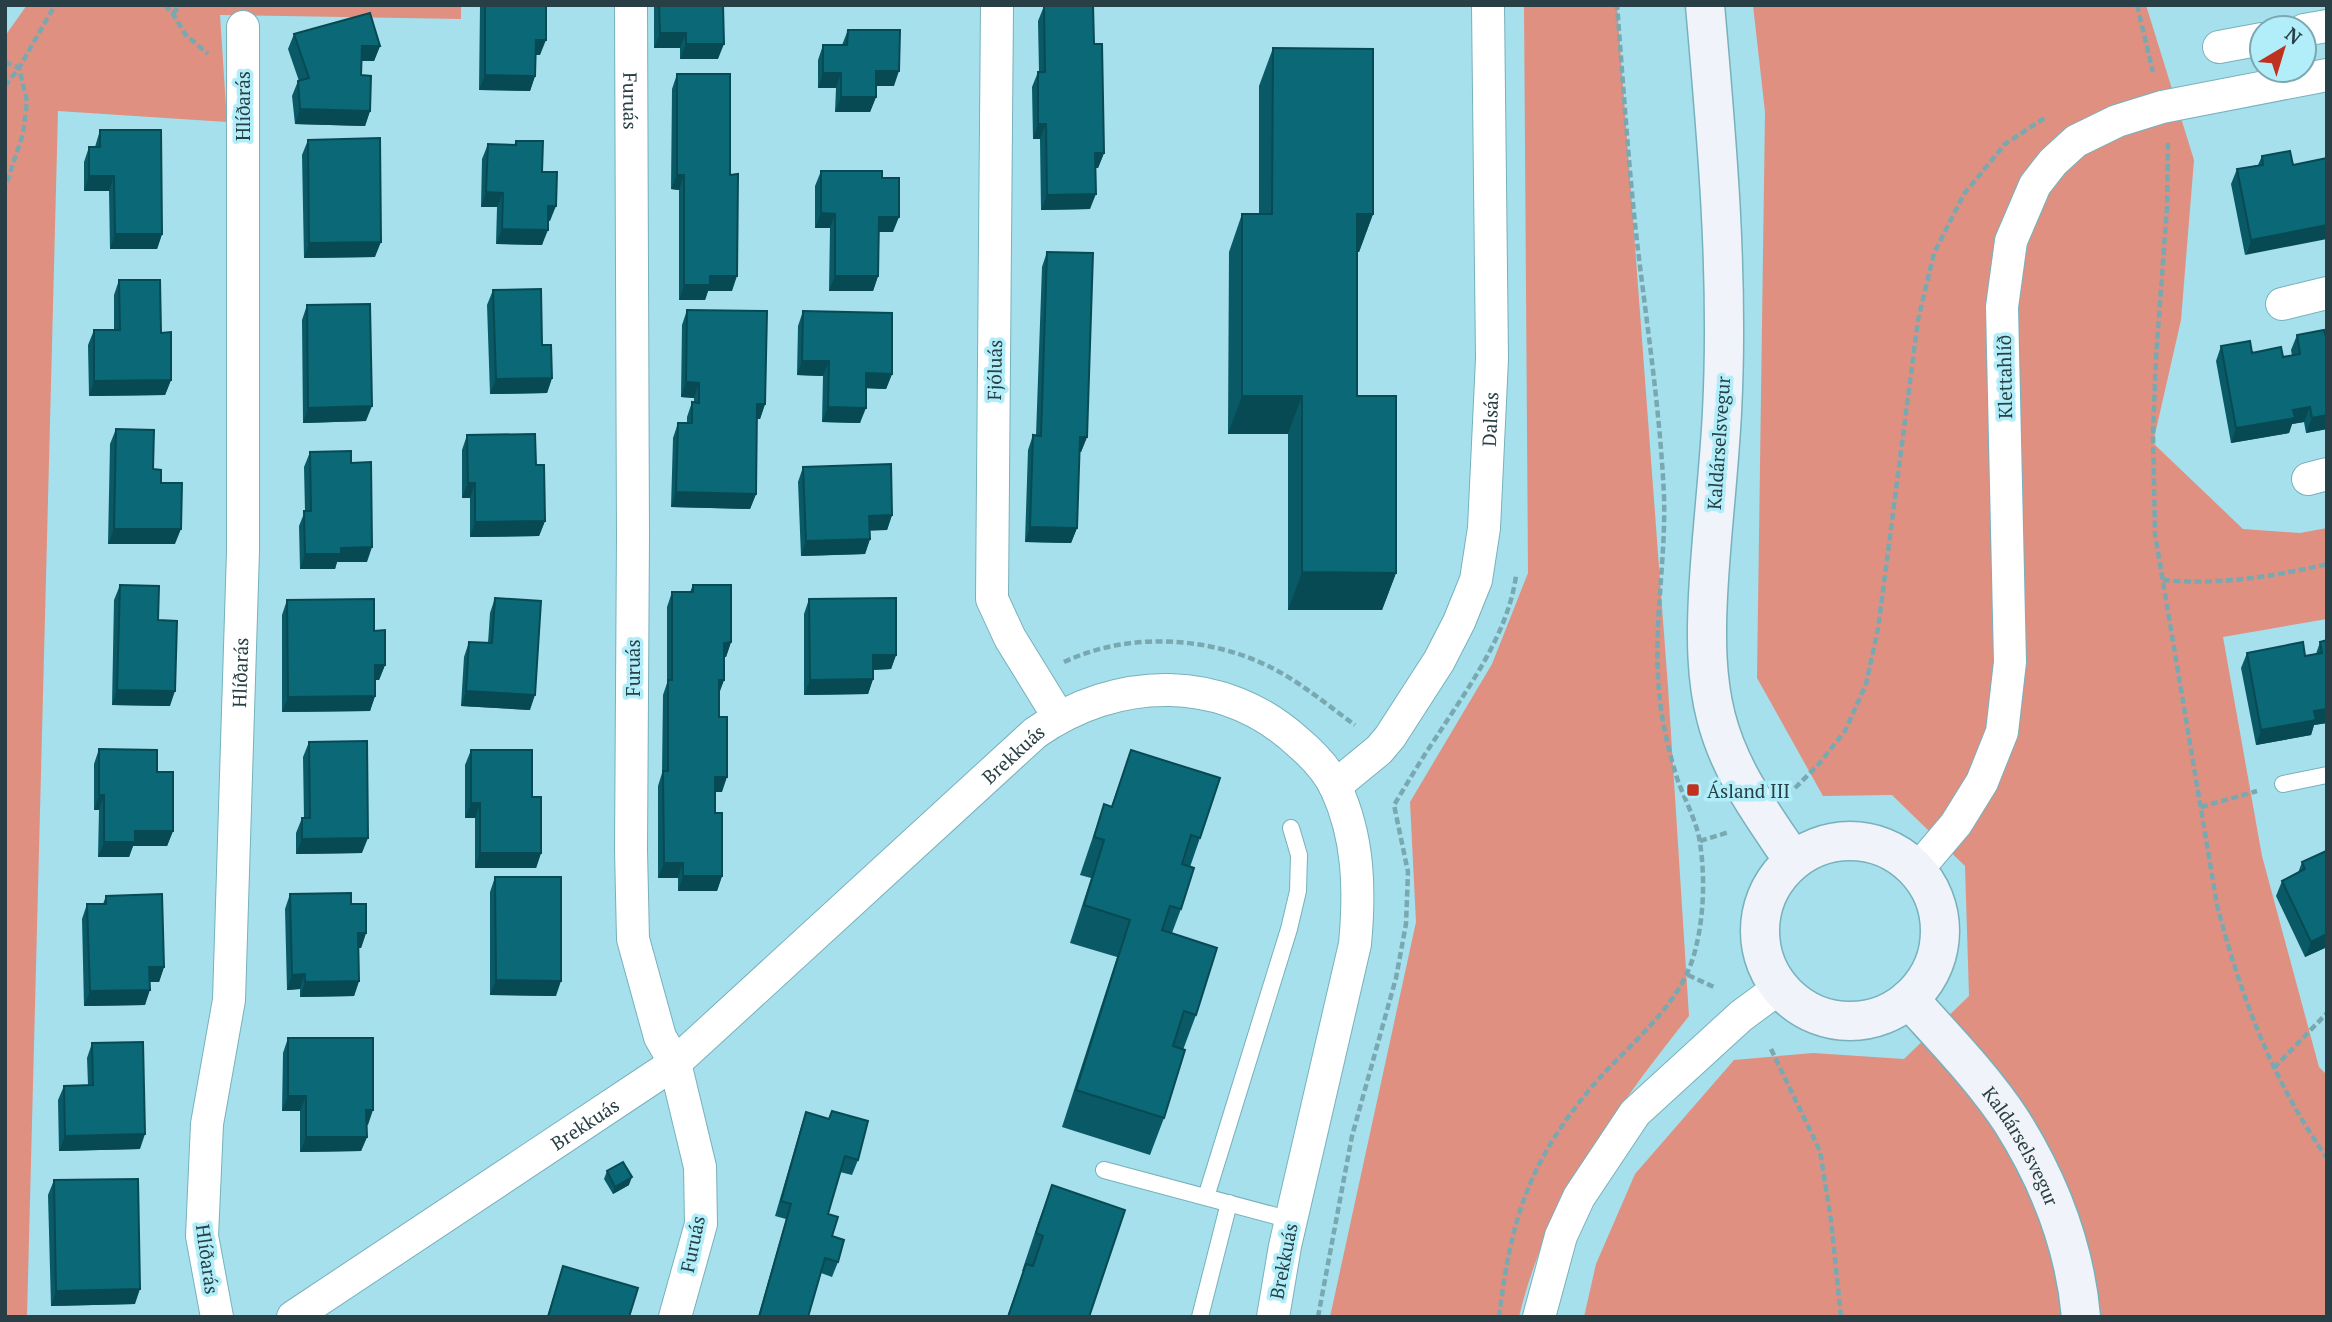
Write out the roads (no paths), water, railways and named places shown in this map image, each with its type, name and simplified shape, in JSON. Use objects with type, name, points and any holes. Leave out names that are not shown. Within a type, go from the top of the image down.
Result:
[{"type":"main road","name":"Kaldárselsvegur","points":[[1705,5],[1716,125],[1724,277],[1722,411],[1710,564],[1707,671],[1715,717],[1730,762],[1750,799],[1793,860]]},
{"type":"main road","points":[[1857,841],[1879,845],[1899,855],[1917,870],[1930,890],[1938,912],[1940,936],[1936,960],[1925,981],[1909,999],[1889,1013],[1866,1020],[1842,1022],[1818,1016],[1797,1005],[1779,988],[1763,956],[1760,921],[1765,898],[1777,877],[1793,860],[1813,848],[1834,842],[1857,841]]},
{"type":"main road","name":"Kaldárselsvegur","points":[[1909,999],[1966,1063],[2011,1122],[2043,1180],[2066,1236],[2079,1290],[2081,1317]]},
{"type":"street","name":"Furuás","points":[[631,5],[633,939],[660,1037],[676,1063],[700,1167],[701,1224],[675,1317]]},
{"type":"street","name":"Fjóluás","points":[[997,5],[992,599],[1010,638],[1058,716]]},
{"type":"street","name":"Dalsás","points":[[1335,786],[1380,750],[1390,737],[1439,661],[1476,580],[1484,528],[1492,359],[1488,5]]},
{"type":"street","name":"Hlíðarás","points":[[217,1317],[202,1236],[207,1124],[229,1000],[243,551],[243,27]]},
{"type":"street","points":[[2219,47],[2248,41]]},
{"type":"street","name":"Klettahlíð","points":[[1917,870],[1956,824],[1982,782],[2002,733],[2010,662],[2002,307],[2011,241],[2035,185],[2053,162],[2076,141],[2117,121],[2162,107],[2327,75]]},
{"type":"street","points":[[2282,304],[2327,293]]},
{"type":"street","name":"Brekkuás","points":[[293,1317],[676,1063],[1035,733],[1058,716],[1116,695],[1149,691],[1217,695],[1251,707],[1282,727],[1314,757],[1335,786],[1351,833],[1358,870],[1355,944],[1291,1220],[1273,1317]]},
{"type":"street","points":[[1539,1317],[1562,1236],[1579,1197],[1635,1113],[1741,1016],[1779,988]]},
{"type":"lane","points":[[2283,784],[2327,775]]},
{"type":"lane","points":[[1206,1197],[1298,891],[1299,855],[1291,828]]},
{"type":"lane","points":[[1104,1170],[1291,1220]]},
{"type":"lane","points":[[1200,1317],[1229,1203]]},
{"type":"place","name":"Ásland III","points":[[1693,790]]}]
